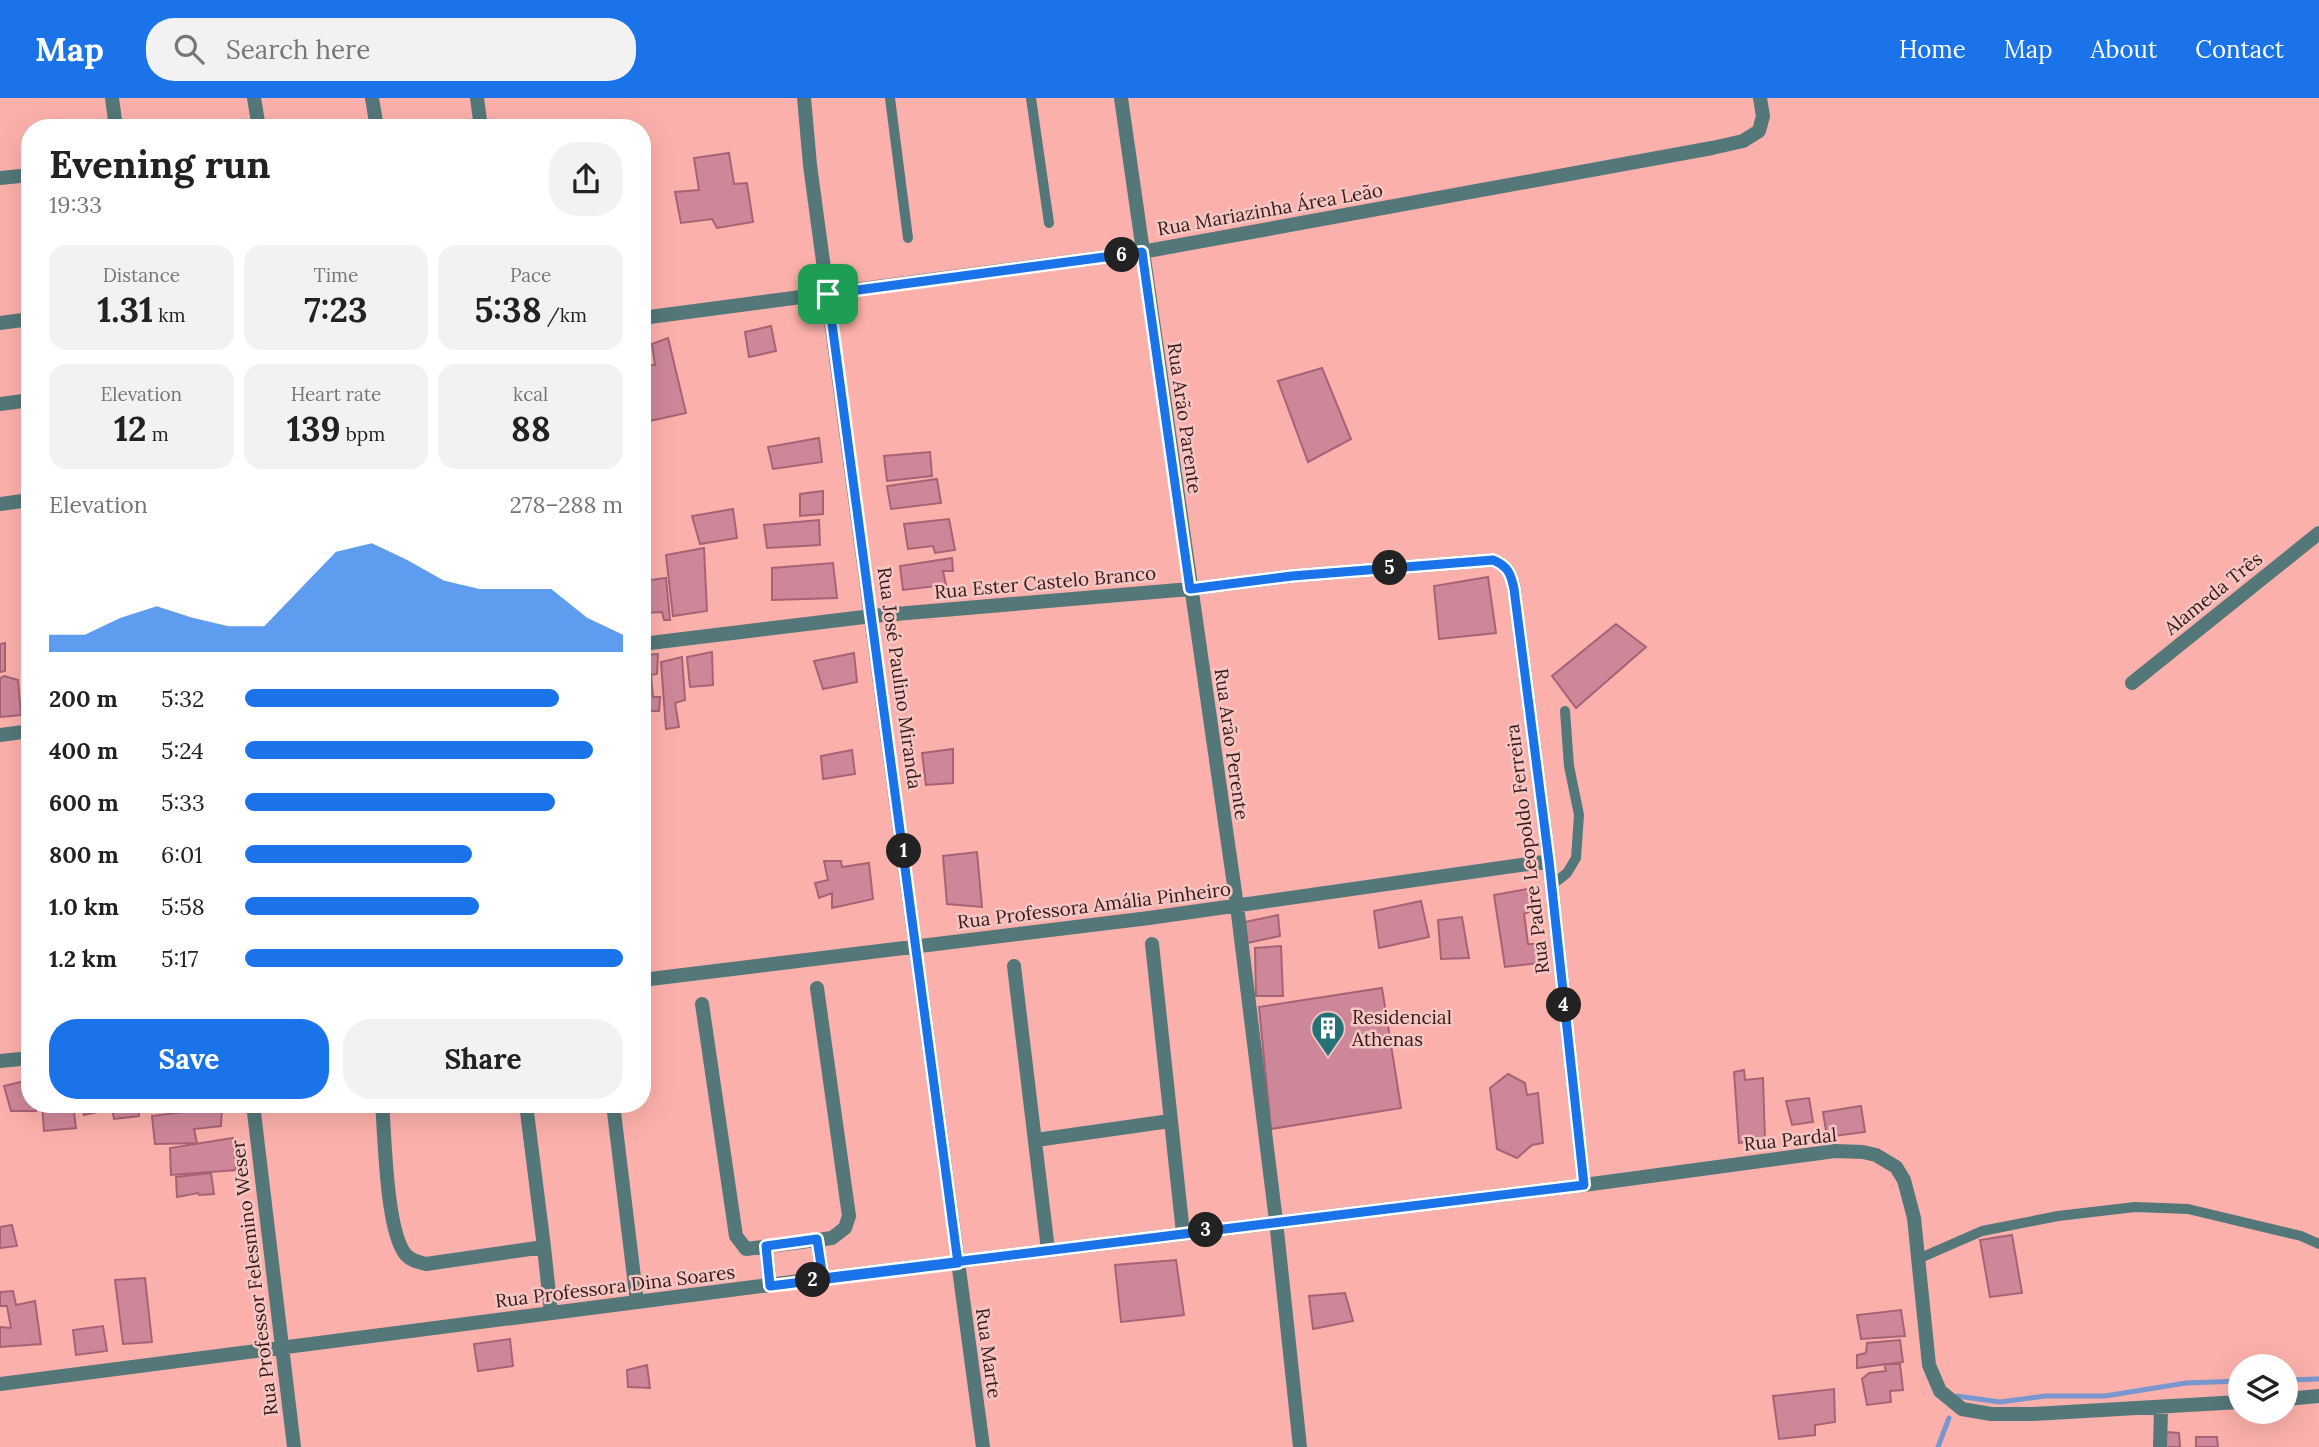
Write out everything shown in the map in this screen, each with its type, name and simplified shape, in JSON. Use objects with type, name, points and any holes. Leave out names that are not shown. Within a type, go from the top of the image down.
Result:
[{"type":"street","points":[[112,98],[115,119]]},
{"type":"street","points":[[254,98],[258,119]]},
{"type":"street","points":[[372,98],[376,119]]},
{"type":"street","points":[[477,98],[480,119]]},
{"type":"street","name":"Rua José Paulino Miranda","points":[[804,98],[810,164],[958,1263]]},
{"type":"street","name":"Rua Arão Parente","points":[[1121,98],[1190,589]]},
{"type":"street","name":"Rua Mariazinha Área Leão","points":[[651,317],[1142,252],[1712,148],[1751,137],[1759,131],[1763,116],[1760,98]]},
{"type":"street","points":[[0,178],[21,176]]},
{"type":"street","points":[[0,323],[21,320]]},
{"type":"street","points":[[0,404],[21,401]]},
{"type":"street","points":[[0,503],[21,501]]},
{"type":"street","name":"Alameda Três","points":[[2132,683],[2319,533]]},
{"type":"street","name":"Rua Ester Castelo Branco","points":[[651,643],[872,617],[1190,589],[1292,576],[1493,560]]},
{"type":"street","name":"Rua Padre Leopoldo Ferreira","points":[[1493,560],[1502,563],[1510,571],[1514,589],[1552,885],[1584,1185]]},
{"type":"street","name":"Rua Arão Perente","points":[[1190,589],[1237,906]]},
{"type":"street","points":[[0,735],[21,732]]},
{"type":"street","name":"Rua Professora Amália Pinheiro","points":[[651,979],[1014,936],[1549,861]]},
{"type":"street","points":[[1237,906],[1276,1221],[1300,1447]]},
{"type":"street","points":[[1152,944],[1183,1233]]},
{"type":"street","points":[[1014,966],[1048,1250]]},
{"type":"street","points":[[702,1003],[736,1236],[746,1249],[832,1238],[845,1228],[849,1216],[817,988]]},
{"type":"street","points":[[0,1061],[21,1059]]},
{"type":"street","name":"Rua Professor Felesmino Weser","points":[[254,1113],[294,1447]]},
{"type":"street","points":[[383,1113],[391,1212],[395,1231],[405,1254],[415,1262],[437,1264],[544,1247]]},
{"type":"street","points":[[527,1113],[551,1313]]},
{"type":"street","points":[[614,1113],[637,1302]]},
{"type":"street","points":[[1036,1140],[1170,1121]]},
{"type":"street","name":"Rua Pardal","points":[[1276,1221],[1584,1185],[1812,1153],[1863,1152],[1896,1167],[1904,1180],[1914,1218],[1929,1365],[1940,1391],[1962,1409],[1991,1415],[2033,1415],[2228,1403]]},
{"type":"street","name":"Rua Professora Dina Soares","points":[[0,1384],[1276,1221]]},
{"type":"street","points":[[817,1239],[823,1278]]},
{"type":"street","points":[[766,1246],[770,1286]]},
{"type":"street","name":"Rua Marte","points":[[958,1263],[983,1447]]},
{"type":"street","points":[[2298,1398],[2319,1396]]},
{"type":"street","points":[[2160,1447],[2161,1409]]},
{"type":"lane","points":[[890,98],[908,238]]},
{"type":"lane","points":[[1031,98],[1049,223]]},
{"type":"lane","points":[[1552,885],[1567,873],[1576,858],[1579,815],[1569,766],[1565,711]]},
{"type":"lane","points":[[1918,1259],[1982,1231],[2058,1216],[2135,1208],[2188,1209],[2301,1236],[2319,1244]]},
{"type":"building","points":[[729,153],[734,184],[747,183],[753,222],[717,228],[712,219],[681,223],[675,192],[699,190],[694,158]]},
{"type":"building","points":[[771,326],[776,351],[749,357],[745,332]]},
{"type":"building","points":[[668,338],[686,413],[651,421],[651,365],[655,365],[652,344]]},
{"type":"building","points":[[1322,368],[1351,439],[1308,462],[1278,381]]},
{"type":"building","points":[[819,438],[822,462],[773,469],[768,447]]},
{"type":"building","points":[[930,452],[932,476],[887,481],[884,456]]},
{"type":"building","points":[[937,479],[941,503],[891,509],[887,486]]},
{"type":"building","points":[[823,491],[823,514],[800,516],[800,494]]},
{"type":"building","points":[[733,509],[737,538],[700,544],[692,516]]},
{"type":"building","points":[[949,519],[955,550],[935,553],[933,546],[908,549],[904,524]]},
{"type":"building","points":[[819,520],[820,545],[767,548],[764,525]]},
{"type":"building","points":[[704,548],[707,611],[673,616],[666,555]]},
{"type":"building","points":[[952,558],[953,571],[943,571],[946,585],[903,590],[900,566]]},
{"type":"building","points":[[833,563],[837,598],[772,600],[772,568]]},
{"type":"building","points":[[1488,577],[1496,633],[1439,639],[1434,586]]},
{"type":"building","points":[[666,578],[670,620],[664,620],[662,612],[651,613],[651,580]]},
{"type":"building","points":[[1616,624],[1646,647],[1576,708],[1552,676]]},
{"type":"building","points":[[5,643],[5,671],[0,672],[0,644]]},
{"type":"building","points":[[712,652],[713,685],[690,687],[687,657]]},
{"type":"building","points":[[854,653],[857,682],[823,689],[814,661]]},
{"type":"building","points":[[651,654],[658,654],[657,674],[651,675]]},
{"type":"building","points":[[682,657],[685,700],[675,703],[679,727],[666,729],[661,662]]},
{"type":"building","points":[[651,675],[653,697],[660,697],[659,711],[651,711]]},
{"type":"building","points":[[4,676],[18,680],[21,715],[0,717],[0,678]]},
{"type":"building","points":[[953,749],[953,783],[926,785],[922,753]]},
{"type":"building","points":[[852,750],[855,774],[823,779],[821,756]]},
{"type":"building","points":[[977,852],[982,907],[947,904],[943,856]]},
{"type":"building","points":[[824,861],[841,861],[842,867],[869,863],[873,899],[832,908],[832,893],[819,898],[815,883],[828,880]]},
{"type":"building","points":[[1528,889],[1531,911],[1524,914],[1528,944],[1537,944],[1538,963],[1505,967],[1494,895]]},
{"type":"building","points":[[1421,901],[1429,937],[1379,948],[1374,911]]},
{"type":"building","points":[[1278,915],[1280,936],[1247,943],[1245,922]]},
{"type":"building","points":[[1462,917],[1469,958],[1441,959],[1438,920]]},
{"type":"building","points":[[1281,946],[1283,996],[1256,996],[1255,948]]},
{"type":"building","name":"Residencial Athenas","points":[[1382,988],[1401,1108],[1271,1129],[1259,1007]]},
{"type":"building","points":[[1744,1070],[1745,1080],[1763,1078],[1765,1140],[1739,1143],[1734,1072]]},
{"type":"building","points":[[1508,1074],[1525,1083],[1527,1095],[1538,1093],[1543,1143],[1532,1145],[1517,1158],[1497,1149],[1490,1088]]},
{"type":"building","points":[[21,1082],[21,1111],[11,1111],[4,1086]]},
{"type":"building","points":[[1809,1098],[1813,1122],[1792,1125],[1786,1101]]},
{"type":"building","points":[[1861,1106],[1865,1132],[1827,1137],[1823,1112]]},
{"type":"building","points":[[43,1113],[74,1113],[76,1128],[44,1131]]},
{"type":"building","points":[[113,1113],[139,1113],[139,1116],[114,1119]]},
{"type":"building","points":[[222,1113],[221,1126],[194,1129],[197,1143],[155,1144],[152,1116]]},
{"type":"building","points":[[233,1138],[236,1170],[171,1175],[170,1148]]},
{"type":"building","points":[[211,1173],[214,1194],[198,1193],[177,1197],[176,1177]]},
{"type":"building","points":[[12,1225],[17,1246],[0,1248],[0,1227]]},
{"type":"building","points":[[2012,1235],[2022,1293],[1990,1297],[1980,1240]]},
{"type":"building","points":[[1176,1260],[1184,1315],[1121,1322],[1115,1265]]},
{"type":"building","points":[[145,1278],[152,1342],[123,1344],[115,1280]]},
{"type":"building","points":[[13,1291],[16,1305],[35,1301],[41,1344],[0,1347],[0,1327],[11,1328],[7,1306],[0,1306],[0,1292]]},
{"type":"building","points":[[1345,1293],[1353,1321],[1313,1329],[1309,1296]]},
{"type":"building","points":[[1901,1310],[1905,1336],[1861,1339],[1857,1315]]},
{"type":"building","points":[[103,1326],[107,1351],[76,1355],[73,1330]]},
{"type":"building","points":[[510,1339],[513,1366],[478,1371],[474,1344]]},
{"type":"building","points":[[1900,1340],[1903,1362],[1857,1368],[1857,1355],[1866,1353],[1867,1343]]},
{"type":"building","points":[[1884,1364],[1900,1364],[1903,1390],[1890,1391],[1891,1402],[1867,1405],[1862,1379],[1869,1373],[1886,1371]]},
{"type":"building","points":[[647,1365],[650,1388],[628,1387],[627,1370]]},
{"type":"building","points":[[1834,1389],[1835,1422],[1815,1425],[1815,1435],[1779,1439],[1773,1396]]},
{"type":"building","points":[[2166,1432],[2179,1433],[2180,1447],[2166,1447]]},
{"type":"building","points":[[2196,1437],[2217,1437],[2218,1447],[2196,1447]]},
{"type":"waterway","points":[[2298,1380],[2319,1379]]},
{"type":"waterway","points":[[1957,1396],[2000,1402],[2045,1396],[2105,1396],[2186,1383],[2228,1381]]},
{"type":"waterway","points":[[1938,1447],[1949,1418]]},
{"type":"place","name":"Residencial Athenas","points":[[1328,1058]]},
{"type":"route","points":[[828,294],[958,1263],[770,1286],[766,1246],[817,1239],[823,1278],[958,1263],[1584,1185],[1549,861],[1510,571],[1502,563],[1493,560],[1292,576],[1190,589],[1142,252],[828,294]]}]
